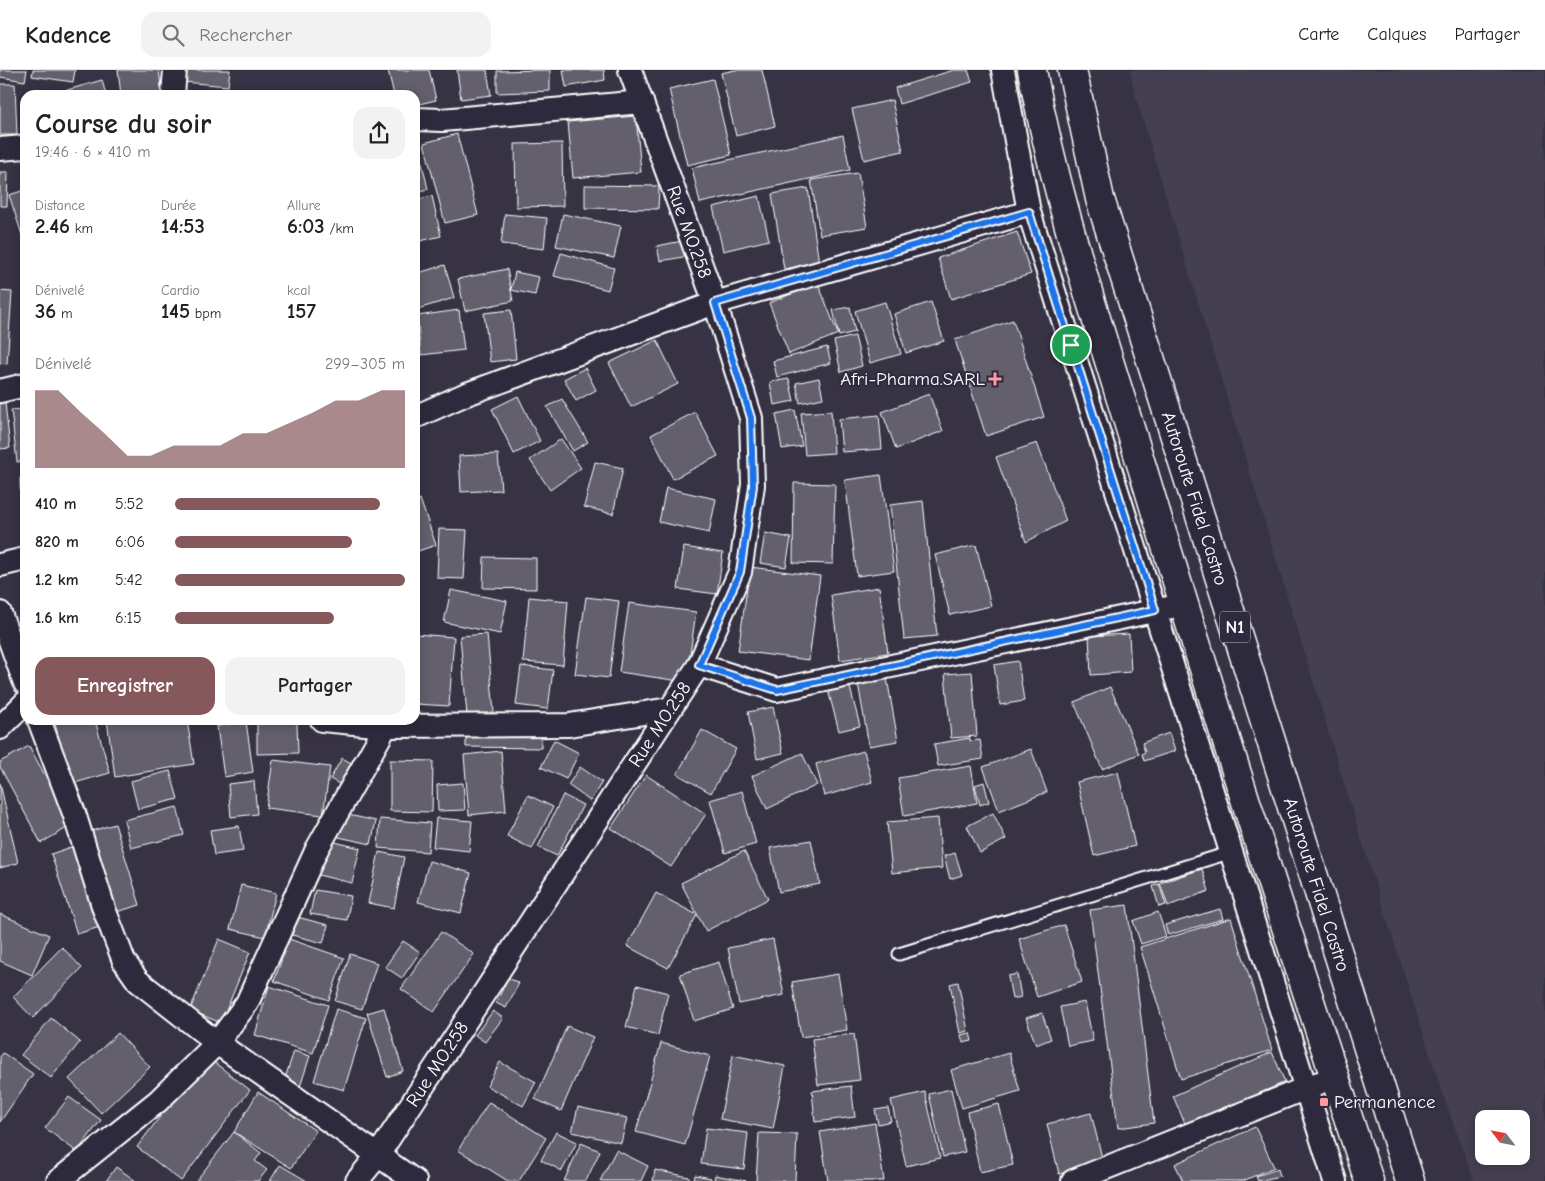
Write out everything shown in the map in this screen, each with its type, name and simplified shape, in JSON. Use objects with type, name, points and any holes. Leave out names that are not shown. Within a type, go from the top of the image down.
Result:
[{"type":"highway","name":"N1","points":[[1032,70],[1041,121],[1062,203],[1184,604],[1334,1077],[1369,1181]]},
{"type":"highway","name":"Autoroute Fidel Castro","points":[[1072,70],[1100,199],[1410,1181]]},
{"type":"street","points":[[174,90],[175,70]]},
{"type":"street","name":"Rue MO.258","points":[[357,1181],[378,1155],[699,665],[740,572],[753,486],[751,418],[715,303],[630,70]]},
{"type":"street","points":[[1003,70],[1029,212],[1335,1181]]},
{"type":"street","points":[[420,119],[442,120],[642,102]]},
{"type":"street","points":[[0,149],[20,147]]},
{"type":"street","points":[[420,415],[464,395],[715,303],[1029,212]]},
{"type":"street","points":[[0,391],[20,386]]},
{"type":"street","points":[[0,565],[20,560]]},
{"type":"street","points":[[699,665],[777,690],[1184,604]]},
{"type":"street","points":[[0,613],[20,669]]},
{"type":"street","points":[[0,728],[20,708]]},
{"type":"street","points":[[375,725],[569,725],[670,709]]},
{"type":"street","points":[[41,725],[74,813],[104,909],[124,960],[138,981],[217,1042],[416,1181]]},
{"type":"street","points":[[58,1181],[158,1101],[217,1042],[247,1003],[317,849],[386,726]]},
{"type":"street","points":[[1073,1181],[1334,1077]]},
{"type":"lane","points":[[900,954],[1232,852]]},
{"type":"shaded area","points":[[1130,70],[1545,70],[1545,1181],[1474,1181],[1442,1092],[1353,813],[1135,94]]},
{"type":"building","points":[[0,70],[27,70],[25,81],[0,77]]},
{"type":"building","points":[[33,70],[75,70],[73,82],[32,76]]},
{"type":"building","points":[[118,70],[159,70],[161,90],[120,90]]},
{"type":"building","points":[[184,70],[230,70],[228,86],[183,82]]},
{"type":"building","points":[[388,70],[429,70],[436,100],[420,104],[420,90],[393,90]]},
{"type":"building","points":[[457,70],[487,70],[491,95],[461,99]]},
{"type":"building","points":[[550,70],[550,91],[497,93],[497,71]]},
{"type":"building","points":[[563,70],[604,70],[605,80],[566,87]]},
{"type":"building","points":[[735,70],[762,70],[775,126],[736,136],[721,73]]},
{"type":"building","points":[[954,70],[968,70],[972,82],[899,104],[895,88]]},
{"type":"building","points":[[713,79],[731,155],[687,165],[669,89]]},
{"type":"building","points":[[102,80],[105,90],[67,90]]},
{"type":"building","points":[[0,84],[15,84],[17,135],[0,135]]},
{"type":"building","points":[[892,100],[903,151],[864,160],[852,109]]},
{"type":"building","points":[[636,116],[641,172],[573,178],[568,122]]},
{"type":"building","points":[[457,134],[478,215],[445,223],[424,143]]},
{"type":"building","points":[[843,135],[850,170],[700,203],[692,168]]},
{"type":"building","points":[[562,143],[563,206],[516,207],[515,144]]},
{"type":"building","points":[[420,154],[428,189],[420,191]]},
{"type":"building","points":[[0,172],[8,172],[7,206],[0,206]]},
{"type":"building","points":[[858,173],[867,227],[820,235],[811,180]]},
{"type":"building","points":[[585,185],[659,186],[658,209],[585,208]]},
{"type":"building","points":[[808,188],[819,263],[784,269],[772,194]]},
{"type":"building","points":[[20,192],[20,229],[9,195]]},
{"type":"building","points":[[432,196],[441,236],[420,241],[420,199]]},
{"type":"building","points":[[759,196],[769,240],[723,251],[713,207]]},
{"type":"building","points":[[505,214],[547,218],[544,249],[501,244]]},
{"type":"building","points":[[563,214],[621,226],[614,258],[556,246]]},
{"type":"building","points":[[1017,232],[1031,274],[951,299],[938,258]]},
{"type":"building","points":[[687,240],[689,256],[660,261],[657,246]]},
{"type":"building","points":[[561,253],[614,268],[608,290],[554,276]]},
{"type":"building","points":[[445,265],[454,298],[420,308],[420,272]]},
{"type":"building","points":[[507,269],[513,301],[465,311],[458,279]]},
{"type":"building","points":[[515,272],[539,277],[535,295],[511,290]]},
{"type":"building","points":[[818,283],[838,334],[789,354],[769,303]]},
{"type":"building","points":[[0,291],[12,292],[7,364],[0,363]]},
{"type":"building","points":[[885,302],[901,354],[870,363],[855,311]]},
{"type":"building","points":[[931,302],[944,341],[906,353],[894,314]]},
{"type":"building","points":[[850,307],[855,332],[839,336],[833,310]]},
{"type":"building","points":[[459,310],[464,350],[421,355],[420,316]]},
{"type":"building","points":[[511,310],[516,359],[490,362],[484,313]]},
{"type":"building","points":[[1013,320],[1044,417],[986,436],[955,340]]},
{"type":"building","points":[[855,336],[862,366],[841,372],[834,341]]},
{"type":"building","points":[[657,340],[678,384],[631,407],[609,363]]},
{"type":"building","points":[[827,347],[831,363],[777,377],[773,361]]},
{"type":"building","points":[[585,368],[596,390],[576,401],[564,379]]},
{"type":"building","points":[[819,378],[823,398],[800,403],[796,383]]},
{"type":"building","points":[[789,379],[794,401],[774,405],[770,382]]},
{"type":"building","points":[[4,394],[10,448],[0,449],[0,395]]},
{"type":"building","points":[[929,394],[943,431],[896,449],[882,412]]},
{"type":"building","points":[[518,396],[540,441],[514,454],[492,409]]},
{"type":"building","points":[[562,399],[588,442],[573,451],[547,407]]},
{"type":"building","points":[[20,409],[20,462],[17,462],[11,410]]},
{"type":"building","points":[[795,410],[802,446],[782,449],[776,414]]},
{"type":"building","points":[[831,411],[834,453],[805,455],[801,413]]},
{"type":"building","points":[[695,412],[718,456],[673,479],[651,435]]},
{"type":"building","points":[[879,415],[882,449],[842,452],[839,419]]},
{"type":"building","points":[[561,439],[581,468],[550,490],[530,460]]},
{"type":"building","points":[[1037,443],[1066,521],[1026,542],[996,457]]},
{"type":"building","points":[[498,454],[501,490],[461,492],[459,456]]},
{"type":"building","points":[[595,462],[623,468],[613,514],[584,507]]},
{"type":"building","points":[[881,475],[894,571],[857,576],[845,480]]},
{"type":"building","points":[[794,483],[835,484],[833,564],[793,563]]},
{"type":"building","points":[[666,488],[716,499],[709,533],[659,522]]},
{"type":"building","points":[[420,499],[436,545],[420,550]]},
{"type":"building","points":[[923,501],[937,636],[904,639],[890,505]]},
{"type":"building","points":[[439,529],[467,530],[464,579],[437,578]]},
{"type":"building","points":[[765,533],[791,538],[786,567],[760,563]]},
{"type":"building","points":[[976,545],[991,606],[950,615],[935,555]]},
{"type":"building","points":[[684,547],[723,553],[717,594],[678,589]]},
{"type":"building","points":[[484,557],[536,558],[536,589],[483,588]]},
{"type":"building","points":[[750,567],[820,576],[809,660],[738,651]]},
{"type":"building","points":[[879,587],[888,653],[840,660],[831,595]]},
{"type":"building","points":[[451,590],[507,601],[500,634],[444,622]]},
{"type":"building","points":[[529,597],[568,601],[563,665],[523,662]]},
{"type":"building","points":[[586,597],[619,601],[609,678],[575,674]]},
{"type":"building","points":[[629,603],[696,612],[686,682],[619,672]]},
{"type":"building","points":[[420,634],[454,637],[449,706],[420,704]]},
{"type":"building","points":[[487,634],[494,713],[467,715],[460,636]]},
{"type":"building","points":[[1129,634],[1131,672],[1091,675],[1089,636]]},
{"type":"building","points":[[1018,661],[1024,701],[1000,705],[994,665]]},
{"type":"building","points":[[521,666],[553,670],[548,709],[516,705]]},
{"type":"building","points":[[972,672],[977,736],[951,738],[945,674]]},
{"type":"building","points":[[887,678],[898,741],[869,746],[858,683]]},
{"type":"building","points":[[849,684],[860,726],[839,731],[828,690]]},
{"type":"building","points":[[1110,687],[1139,754],[1102,769],[1074,702]]},
{"type":"building","points":[[773,707],[783,753],[757,759],[748,712]]},
{"type":"building","points":[[55,725],[96,725],[110,773],[71,784]]},
{"type":"building","points":[[108,725],[188,725],[194,764],[115,777]]},
{"type":"building","points":[[247,725],[253,772],[224,777],[217,726]]},
{"type":"building","points":[[257,725],[297,725],[298,753],[257,754]]},
{"type":"building","points":[[702,730],[736,749],[711,793],[677,774]]},
{"type":"building","points":[[466,732],[541,733],[541,748],[466,747]]},
{"type":"building","points":[[1169,733],[1175,751],[1144,761],[1142,754],[1145,752],[1142,743]]},
{"type":"building","points":[[970,738],[970,741],[980,740],[983,759],[938,766],[934,744]]},
{"type":"building","points":[[554,740],[579,753],[566,779],[541,767]]},
{"type":"building","points":[[29,746],[72,825],[41,843],[0,767],[0,762]]},
{"type":"building","points":[[1031,749],[1047,792],[999,811],[983,767]]},
{"type":"building","points":[[501,751],[506,811],[469,815],[464,755]]},
{"type":"building","points":[[864,751],[872,782],[824,796],[816,764]]},
{"type":"building","points":[[802,753],[817,785],[767,809],[752,776]]},
{"type":"building","points":[[342,758],[357,766],[345,787],[330,779]]},
{"type":"building","points":[[273,760],[330,767],[323,815],[266,808]]},
{"type":"building","points":[[390,760],[433,761],[432,812],[390,811]]},
{"type":"building","points":[[971,766],[977,803],[904,816],[898,778]]},
{"type":"building","points":[[580,767],[602,782],[590,801],[568,785]]},
{"type":"building","points":[[170,771],[178,799],[138,809],[131,781]]},
{"type":"building","points":[[1118,772],[1135,846],[1094,856],[1077,782]]},
{"type":"building","points":[[646,775],[706,814],[671,867],[611,828]]},
{"type":"building","points":[[254,781],[257,814],[231,817],[228,784]]},
{"type":"building","points":[[984,782],[989,802],[980,805],[975,785]]},
{"type":"building","points":[[0,783],[18,863],[0,868]]},
{"type":"building","points":[[463,783],[465,810],[438,811],[437,785]]},
{"type":"building","points":[[742,791],[756,844],[725,853],[710,800]]},
{"type":"building","points":[[528,795],[553,807],[532,849],[507,836]]},
{"type":"building","points":[[563,795],[583,805],[557,856],[538,847]]},
{"type":"building","points":[[177,807],[184,835],[131,848],[124,820]]},
{"type":"building","points":[[339,813],[376,821],[371,844],[334,836]]},
{"type":"building","points":[[993,813],[1006,839],[980,853],[967,826]]},
{"type":"building","points":[[436,818],[472,821],[469,851],[433,847]]},
{"type":"building","points":[[938,818],[942,868],[892,873],[887,822]]},
{"type":"building","points":[[380,819],[430,823],[428,852],[378,848]]},
{"type":"building","points":[[115,824],[140,905],[113,913],[88,832]]},
{"type":"building","points":[[239,826],[243,851],[214,855],[210,830]]},
{"type":"building","points":[[326,840],[360,848],[352,883],[318,875]]},
{"type":"building","points":[[811,840],[820,884],[779,892],[770,848]]},
{"type":"building","points":[[77,845],[103,926],[77,934],[51,854]]},
{"type":"building","points":[[744,851],[768,899],[706,931],[681,883]]},
{"type":"building","points":[[379,852],[404,857],[394,908],[368,903]]},
{"type":"building","points":[[955,853],[962,875],[950,879],[944,856]]},
{"type":"building","points":[[429,861],[471,873],[461,913],[418,902]]},
{"type":"building","points":[[1202,869],[1209,891],[1168,906],[1160,883]]},
{"type":"building","points":[[1159,884],[1166,905],[1159,907],[1153,886]]},
{"type":"building","points":[[241,885],[276,893],[265,937],[230,929]]},
{"type":"building","points":[[315,890],[351,896],[347,920],[310,914]]},
{"type":"building","points":[[656,893],[697,915],[668,968],[627,946]]},
{"type":"building","points":[[1127,905],[1154,1123],[1118,1128],[1090,910]]},
{"type":"building","points":[[1220,909],[1223,919],[1168,935],[1165,925]]},
{"type":"building","points":[[1158,912],[1166,936],[1141,944],[1133,921]]},
{"type":"building","points":[[0,914],[49,935],[32,975],[0,961]]},
{"type":"building","points":[[297,917],[328,925],[323,943],[292,935]]},
{"type":"building","points":[[1231,918],[1272,1050],[1181,1079],[1140,947]]},
{"type":"building","points":[[1064,925],[1082,982],[1037,997],[1019,939]]},
{"type":"building","points":[[441,932],[474,954],[434,1012],[401,989]]},
{"type":"building","points":[[219,939],[250,952],[221,1023],[190,1010]]},
{"type":"building","points":[[289,939],[344,958],[329,1000],[274,981]]},
{"type":"building","points":[[773,939],[784,995],[739,1004],[728,948]]},
{"type":"building","points":[[403,941],[420,952],[402,978],[385,967]]},
{"type":"building","points":[[62,947],[82,968],[33,1018],[13,997]]},
{"type":"building","points":[[350,954],[377,963],[362,1009],[335,1001]]},
{"type":"building","points":[[719,962],[733,1009],[694,1021],[680,974]]},
{"type":"building","points":[[838,974],[847,1030],[801,1037],[792,982]]},
{"type":"building","points":[[1017,974],[1021,997],[1012,999],[1008,976]]},
{"type":"building","points":[[508,978],[519,983],[506,1008],[496,1003]]},
{"type":"building","points":[[958,982],[968,1031],[960,1033],[950,984]]},
{"type":"building","points":[[637,985],[668,993],[658,1035],[626,1027]]},
{"type":"building","points":[[269,986],[328,1005],[313,1053],[255,1035]]},
{"type":"building","points":[[1085,1002],[1093,1041],[1068,1046],[1060,1007]]},
{"type":"building","points":[[384,1008],[403,1071],[387,1077],[367,1013]]},
{"type":"building","points":[[336,1009],[366,1018],[344,1090],[314,1081]]},
{"type":"building","points":[[493,1011],[503,1018],[485,1042],[475,1035]]},
{"type":"building","points":[[1042,1013],[1051,1039],[1036,1045],[1026,1018]]},
{"type":"building","points":[[51,1018],[80,1042],[51,1078],[21,1055]]},
{"type":"building","points":[[567,1026],[593,1037],[561,1111],[535,1099]]},
{"type":"building","points":[[118,1033],[150,1067],[101,1113],[69,1079]]},
{"type":"building","points":[[970,1033],[972,1041],[963,1043],[961,1035]]},
{"type":"building","points":[[854,1034],[860,1080],[818,1085],[812,1039]]},
{"type":"building","points":[[661,1043],[710,1056],[685,1145],[636,1132]]},
{"type":"building","points":[[294,1051],[310,1056],[300,1087],[284,1081]]},
{"type":"building","points":[[1272,1052],[1285,1082],[1186,1126],[1173,1096]]},
{"type":"building","points":[[3,1053],[33,1074],[0,1122],[0,1057]]},
{"type":"building","points":[[1009,1053],[1020,1091],[962,1108],[951,1070]]},
{"type":"building","points":[[733,1055],[785,1066],[773,1129],[720,1119]]},
{"type":"building","points":[[206,1056],[250,1090],[181,1181],[137,1147]]},
{"type":"building","points":[[500,1062],[536,1082],[523,1106],[487,1086]]},
{"type":"building","points":[[851,1086],[855,1117],[815,1122],[812,1091]]},
{"type":"building","points":[[951,1089],[965,1152],[943,1157],[929,1094]]},
{"type":"building","points":[[258,1092],[316,1131],[291,1168],[234,1132]]},
{"type":"building","points":[[925,1092],[940,1158],[906,1166],[891,1100]]},
{"type":"building","points":[[69,1097],[101,1120],[77,1152],[45,1128]]},
{"type":"building","points":[[489,1102],[546,1138],[519,1181],[508,1181],[458,1150]]},
{"type":"building","points":[[999,1104],[1013,1165],[980,1172],[967,1112]]},
{"type":"building","points":[[578,1107],[627,1118],[621,1143],[572,1132]]},
{"type":"building","points":[[888,1108],[891,1121],[878,1124],[875,1110]]},
{"type":"building","points":[[1091,1113],[1103,1162],[1059,1174],[1047,1124]]},
{"type":"building","points":[[875,1123],[884,1181],[828,1181],[820,1132]]},
{"type":"building","points":[[1255,1127],[1274,1167],[1243,1181],[1183,1181],[1175,1164]]},
{"type":"building","points":[[706,1128],[748,1133],[744,1169],[701,1164]]},
{"type":"building","points":[[234,1132],[261,1153],[255,1161],[267,1170],[258,1181],[196,1181]]},
{"type":"building","points":[[556,1132],[577,1142],[562,1171],[541,1160]]},
{"type":"building","points":[[759,1133],[797,1134],[795,1181],[756,1181]]},
{"type":"building","points":[[581,1143],[600,1151],[586,1181],[564,1181]]},
{"type":"building","points":[[616,1150],[648,1166],[641,1181],[600,1181]]},
{"type":"building","points":[[280,1165],[307,1181],[270,1181]]},
{"type":"building","points":[[116,1167],[136,1181],[106,1181]]},
{"type":"building","points":[[1278,1169],[1280,1176],[1258,1181],[1256,1176]]},
{"type":"building","points":[[655,1170],[689,1177],[688,1181],[653,1181]]},
{"type":"building","points":[[695,1175],[711,1178],[710,1181],[694,1181]]},
{"type":"building","points":[[715,1175],[746,1181],[714,1181]]},
{"type":"place","name":"Afri-Pharma.SARL","points":[[995,379]]},
{"type":"place","name":"Permanence","points":[[1324,1102]]},
{"type":"route","points":[[1029,212],[1071,345],[1155,610],[777,690],[699,665],[740,572],[753,486],[751,418],[715,303],[1029,212]]}]
